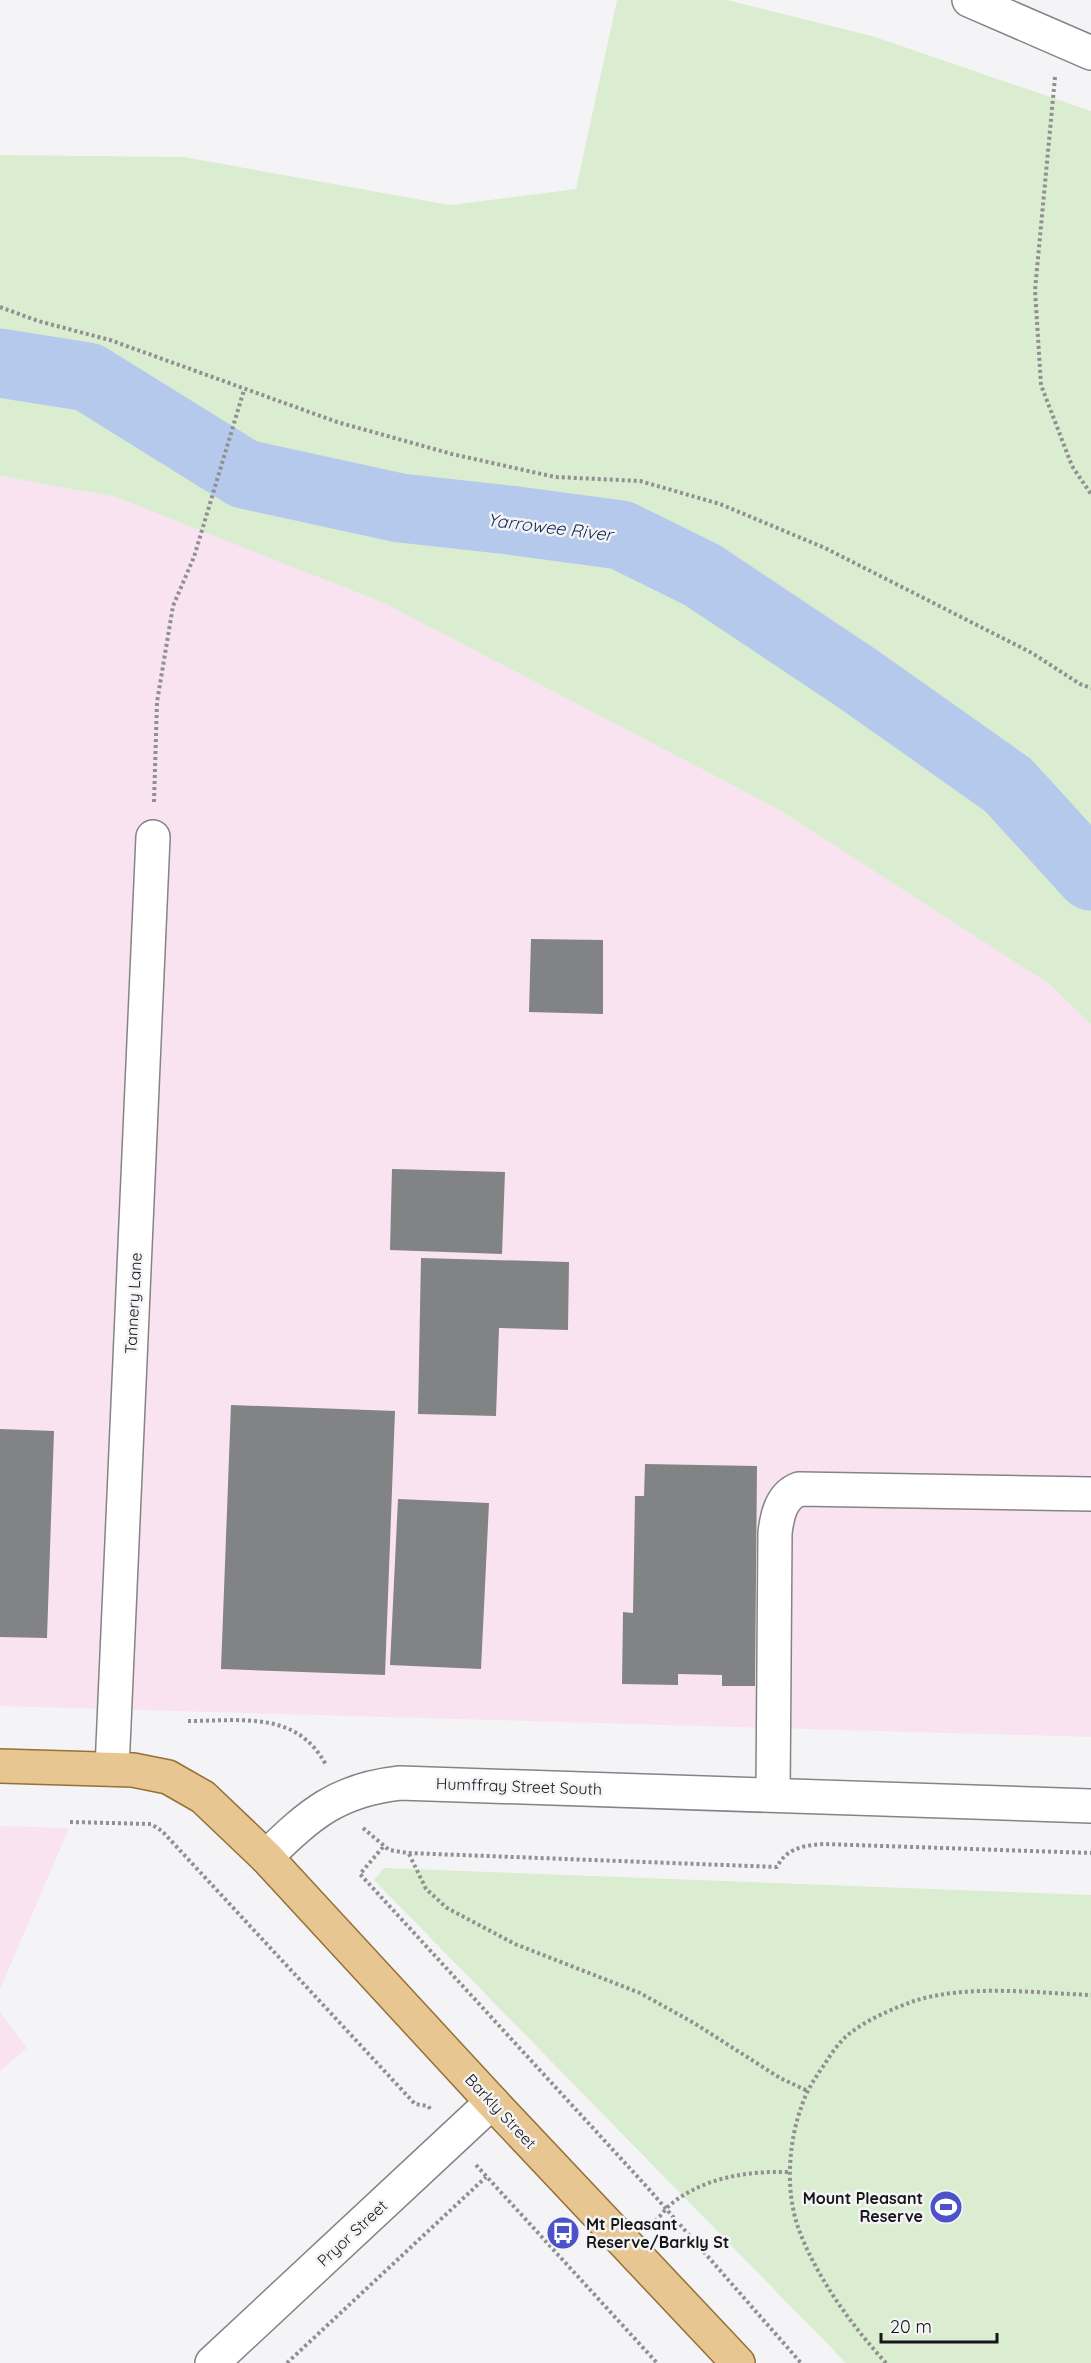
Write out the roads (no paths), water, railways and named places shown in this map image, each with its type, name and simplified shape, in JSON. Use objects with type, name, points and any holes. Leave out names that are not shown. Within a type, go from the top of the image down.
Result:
[{"type":"main road","points":[[0,1766],[112,1769],[150,1773],[185,1785],[203,1797],[266,1857]]},
{"type":"main road","name":"Barkly Street","points":[[266,1857],[492,2102],[738,2363]]},
{"type":"street","points":[[969,0],[1091,53]]},
{"type":"street","name":"Tannery Lane","points":[[112,1769],[153,837]]},
{"type":"street","points":[[773,1795],[775,1533],[780,1507],[794,1491],[799,1489],[1091,1494]]},
{"type":"street","name":"Humffray Street South","points":[[266,1857],[313,1815],[344,1796],[384,1785],[422,1783],[1091,1806]]},
{"type":"street","name":"Pryor Street","points":[[212,2363],[492,2102]]},
{"type":"waterway","name":"Yarrowee River","points":[[0,363],[88,377],[244,474],[400,508],[621,535],[702,575],[858,679],[1008,785],[1091,876]]},
{"type":"place","name":"Mount Pleasant Reserve","points":[[946,2207]]},
{"type":"place","name":"Mt Pleasant Reserve/Barkly St","points":[[563,2233]]}]
